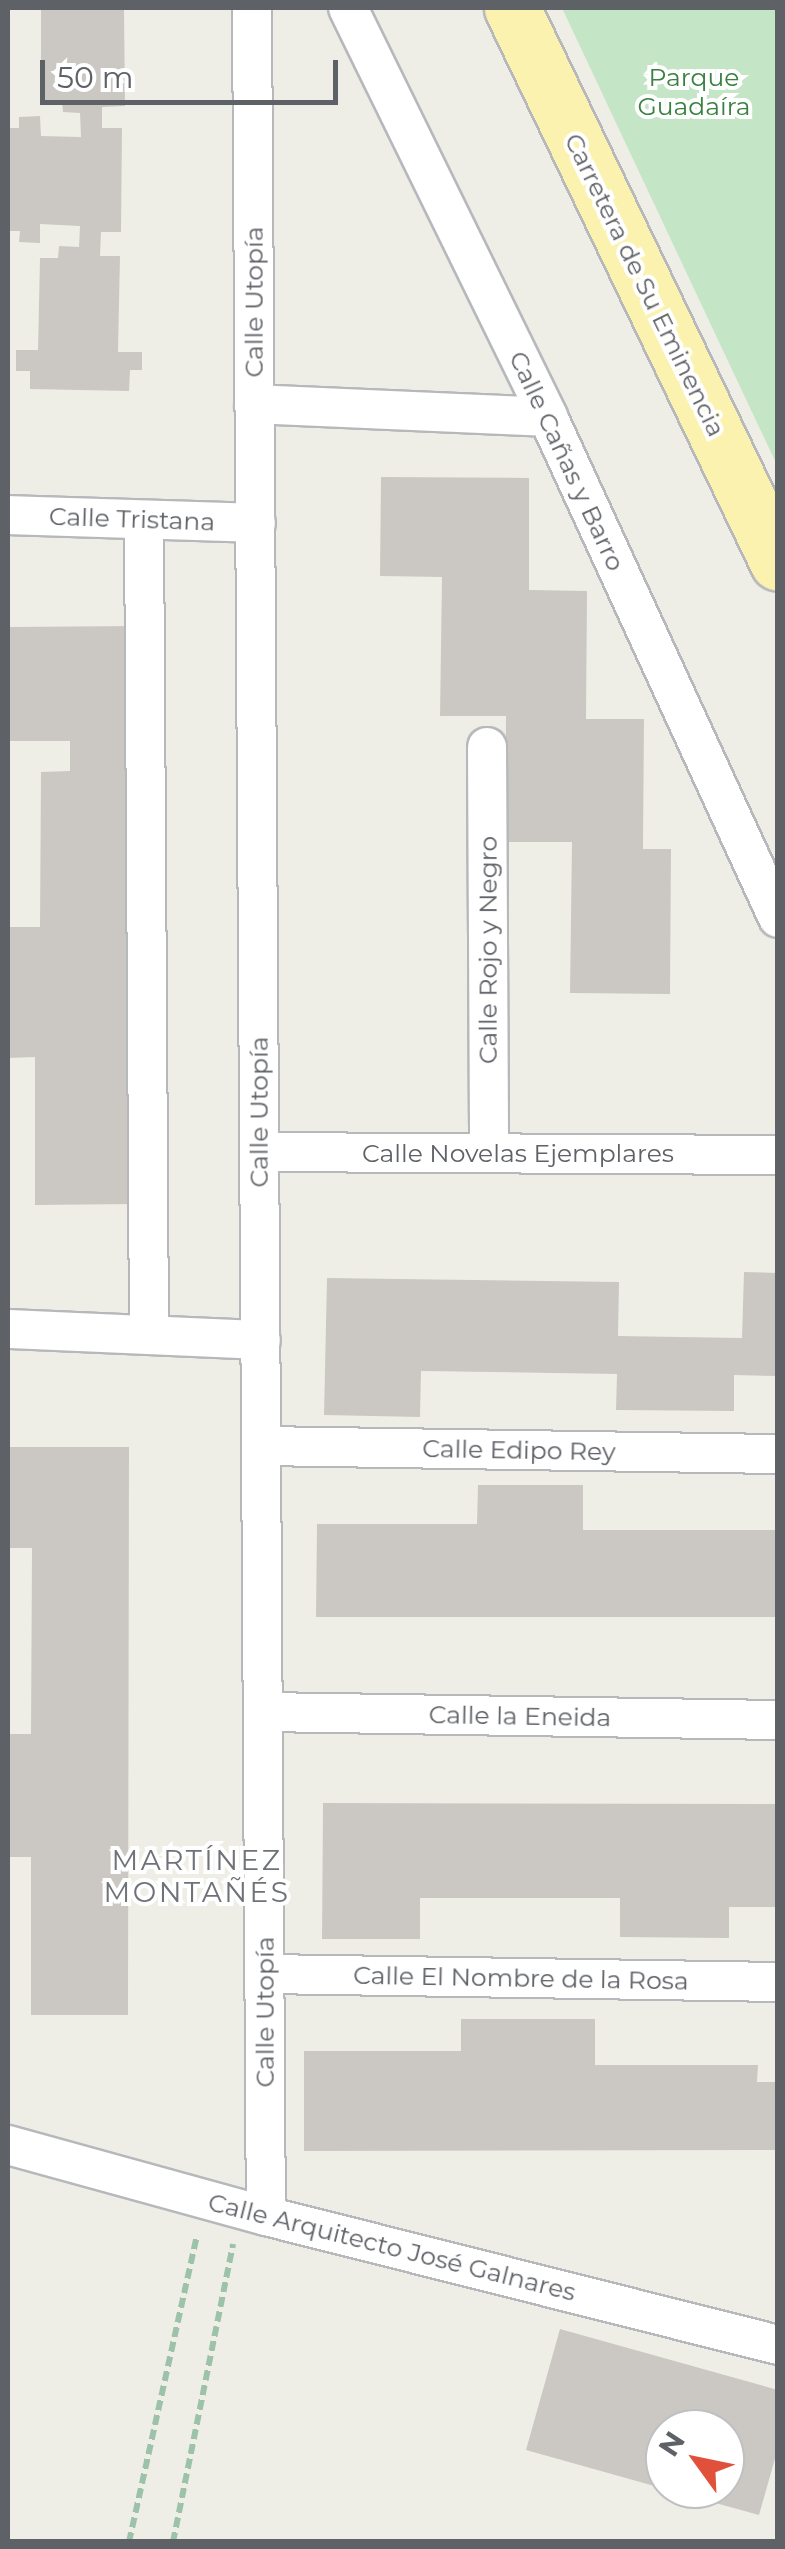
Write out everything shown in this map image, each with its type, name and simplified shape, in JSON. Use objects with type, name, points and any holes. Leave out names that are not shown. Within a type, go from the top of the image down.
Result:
[{"type":"main road","name":"Carretera de Su Eminencia","points":[[512,8],[778,563]]},
{"type":"street","name":"Calle Utopía","points":[[237,2208],[264,1974],[252,8]]},
{"type":"street","name":"Calle Cañas y Barro","points":[[348,8],[548,417],[778,918]]},
{"type":"street","points":[[254,404],[548,417]]},
{"type":"street","name":"Calle Tristana","points":[[8,515],[256,523]]},
{"type":"street","points":[[144,520],[149,1336]]},
{"type":"street","name":"Calle Rojo y Negro","points":[[488,747],[488,1153]]},
{"type":"street","name":"Calle Novelas Ejemplares","points":[[259,1152],[778,1155]]},
{"type":"street","points":[[8,1329],[261,1340]]},
{"type":"street","name":"Calle Edipo Rey","points":[[261,1446],[778,1454]]},
{"type":"street","name":"Calle la Eneida","points":[[263,1712],[778,1720]]},
{"type":"street","name":"Calle El Nombre de la Rosa","points":[[264,1974],[778,1982]]},
{"type":"street","name":"Calle Arquitecto José Galnares","points":[[8,2145],[237,2208],[778,2345]]},
{"type":"path","points":[[130,2542],[237,2208]]},
{"type":"path","points":[[173,2542],[237,2208]]},
{"type":"green space","name":"Parque Guadaíra","points":[[562,8],[777,8],[777,465],[743,393]]},
{"type":"building","points":[[41,8],[124,8],[125,106],[102,107],[102,128],[122,128],[121,232],[101,232],[100,256],[120,256],[118,352],[142,352],[142,370],[130,370],[129,391],[30,389],[30,371],[16,371],[16,350],[38,350],[40,258],[58,258],[59,246],[79,247],[80,226],[40,224],[40,243],[19,242],[20,231],[8,231],[8,128],[19,128],[19,117],[40,116],[41,136],[81,137],[80,113],[63,112],[62,101],[41,102]]},
{"type":"building","points":[[381,477],[529,478],[529,590],[587,591],[586,719],[644,719],[643,849],[671,849],[670,994],[570,993],[572,842],[505,842],[506,716],[440,716],[442,577],[380,576]]},
{"type":"building","points":[[135,626],[135,1204],[35,1205],[35,1057],[8,1058],[8,927],[40,927],[41,772],[70,771],[70,741],[8,741],[8,627]]},
{"type":"building","points":[[744,1272],[778,1273],[778,1376],[734,1375],[734,1411],[616,1410],[617,1374],[421,1371],[420,1417],[324,1415],[327,1278],[619,1282],[618,1336],[742,1338]]},
{"type":"building","points":[[8,1447],[129,1447],[128,2015],[31,2015],[31,1857],[8,1857],[8,1734],[31,1734],[32,1548],[8,1548]]},
{"type":"building","points":[[478,1485],[583,1485],[583,1530],[778,1530],[778,1617],[316,1617],[317,1524],[477,1524]]},
{"type":"building","points":[[323,1803],[778,1804],[778,1907],[729,1907],[729,1938],[620,1937],[620,1898],[420,1898],[420,1939],[322,1939]]},
{"type":"building","points":[[461,2019],[595,2019],[595,2065],[758,2065],[757,2082],[778,2082],[778,2150],[304,2151],[304,2051],[461,2051]]},
{"type":"building","points":[[560,2329],[778,2390],[778,2448],[759,2515],[737,2509],[745,2509],[745,2409],[645,2409],[645,2483],[526,2450]]},
{"type":"district","name":"MARTÍNEZ MONTAÑÉS","points":[[197,1876]]}]
